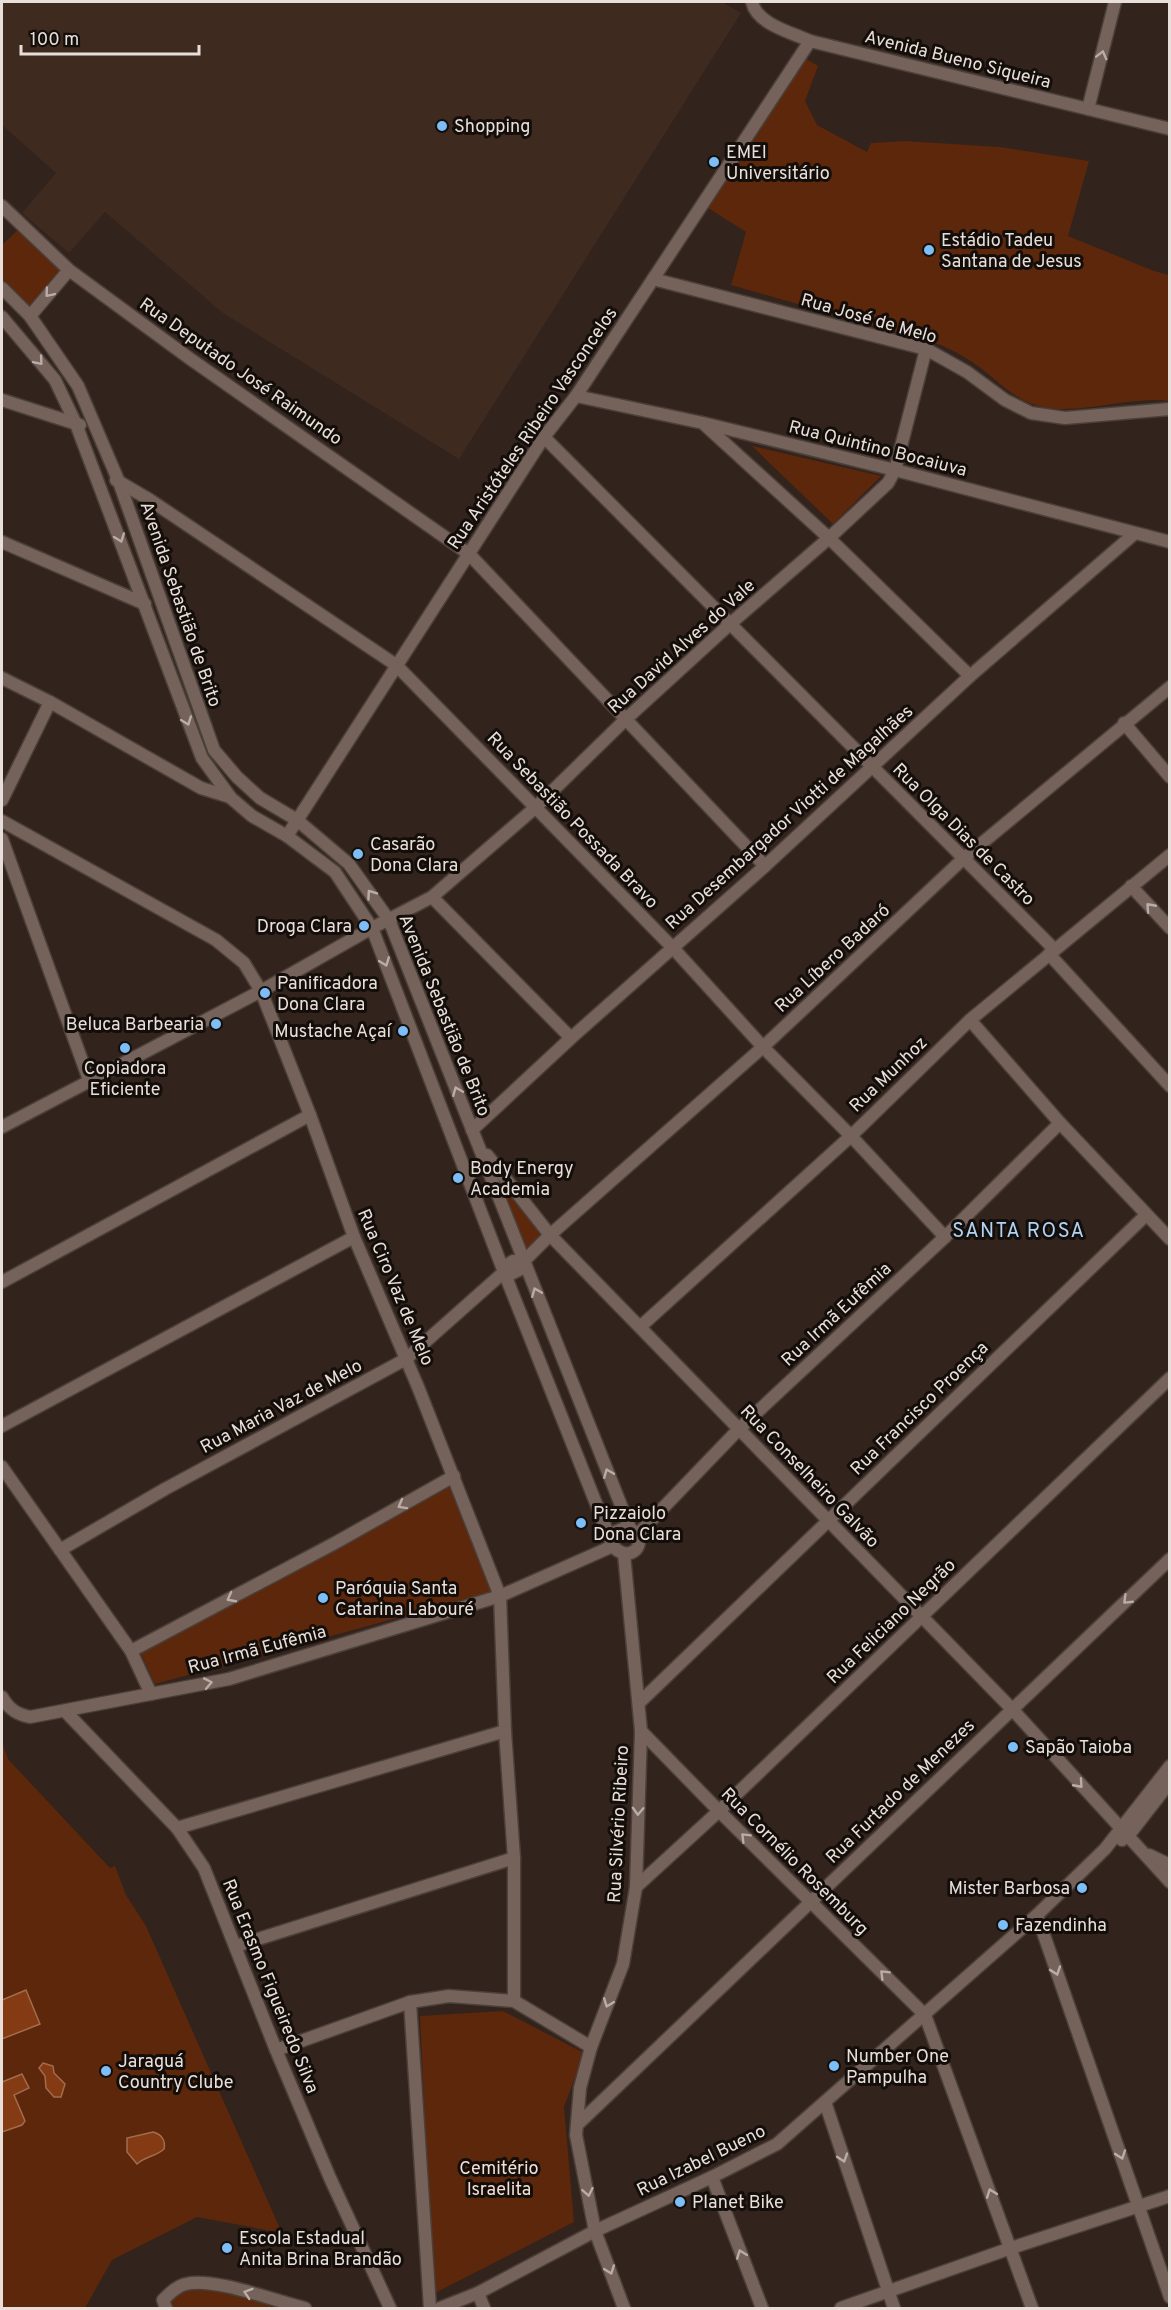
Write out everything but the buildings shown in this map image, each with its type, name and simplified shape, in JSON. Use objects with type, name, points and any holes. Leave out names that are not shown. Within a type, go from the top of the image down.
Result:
[{"type":"street","name":"Avenida Bueno Siqueira","points":[[752,2],[754,10],[764,20],[810,41],[1170,129]]},
{"type":"street","points":[[1088,109],[1115,2]]},
{"type":"street","name":"Rua Aristóteles Ribeiro Vasconcelos","points":[[287,836],[544,437],[576,396],[810,41]]},
{"type":"street","name":"Rua Deputado José Raimundo","points":[[4,213],[69,270],[189,358],[469,554],[765,866]]},
{"type":"street","points":[[30,316],[69,270]]},
{"type":"street","name":"Rua José de Melo","points":[[653,279],[926,349],[967,372],[1005,400],[1031,413],[1065,418],[1170,409]]},
{"type":"street","name":"Avenida Sebastião de Brito","points":[[2,288],[30,316],[78,387],[119,482],[214,750],[237,777],[260,798],[297,820],[349,864],[389,920],[634,1531]]},
{"type":"street","name":"Avenida Sebastião de Brito","points":[[2,317],[55,380],[76,424],[202,758],[231,798],[252,816],[287,836],[335,872],[372,928],[504,1272],[612,1543]]},
{"type":"street","name":"Rua David Alves do Vale","points":[[2,1126],[261,991],[432,897],[536,807],[626,719],[729,624],[829,538],[888,483],[895,470],[926,349]]},
{"type":"street","name":"Rua Quintino Bocaiuva","points":[[576,396],[703,423],[895,470],[1170,542]]},
{"type":"street","points":[[2,400],[98,432]]},
{"type":"street","points":[[703,423],[829,538],[970,676]]},
{"type":"street","name":"Rua Olga Dias de Castro","points":[[544,437],[964,858],[1052,952],[1170,1086]]},
{"type":"street","name":"Rua Sebastião Possada Bravo","points":[[94,467],[150,500],[396,665],[673,948],[763,1047],[851,1136],[945,1237]]},
{"type":"street","name":"Rua Desembargador Viotti de Magalhães","points":[[472,1130],[571,1038],[765,866],[970,676],[1134,534]]},
{"type":"street","points":[[2,542],[145,604]]},
{"type":"street","points":[[2,678],[50,702],[201,788],[231,798]]},
{"type":"street","name":"Rua Líbero Badaró","points":[[524,1261],[550,1235],[763,1047],[964,858],[1170,687]]},
{"type":"street","points":[[2,800],[50,702]]},
{"type":"street","points":[[1124,723],[1170,777]]},
{"type":"street","name":"Rua Ciro Vaz de Melo","points":[[2,821],[216,940],[244,963],[261,991],[310,1115],[354,1237],[406,1359],[500,1596],[505,1731],[514,1858],[514,2001]]},
{"type":"street","points":[[2,839],[89,1080]]},
{"type":"street","name":"Rua Munhoz","points":[[640,1328],[851,1136],[970,1020],[1170,855]]},
{"type":"street","points":[[1131,886],[1170,928]]},
{"type":"street","points":[[432,897],[571,1038]]},
{"type":"street","points":[[970,1020],[1060,1123],[1170,1239]]},
{"type":"street","points":[[2,1282],[310,1115]]},
{"type":"street","name":"Rua Irmã Eufêmia","points":[[634,1531],[739,1429],[945,1237],[1060,1123]]},
{"type":"street","name":"Rua Conselheiro Galvão","points":[[478,1144],[550,1235],[1012,1709],[1143,1852]]},
{"type":"street","name":"Rua Francisco Proença","points":[[640,1702],[1146,1215]]},
{"type":"street","points":[[2,1426],[354,1237]]},
{"type":"street","name":"Rua Maria Vaz de Melo","points":[[60,1550],[165,1489],[406,1359],[504,1272],[509,1275],[516,1273],[521,1269],[524,1261]]},
{"type":"street","name":"Rua Feliciano Negrão","points":[[636,1887],[719,1811],[1170,1378]]},
{"type":"street","points":[[2,1467],[131,1652],[151,1694]]},
{"type":"street","points":[[131,1652],[335,1543],[453,1476]]},
{"type":"street","points":[[619,1529],[634,1531],[638,1547],[631,1554],[618,1552],[612,1543],[619,1529]]},
{"type":"street","name":"Rua Irmã Eufêmia","points":[[4,1701],[17,1714],[30,1717],[229,1679],[500,1596],[612,1543]]},
{"type":"street","name":"Rua Silvério Ribeiro","points":[[624,1554],[640,1702],[636,1887],[623,1964],[591,2047],[580,2088],[576,2135],[595,2231],[624,2308]]},
{"type":"street","name":"Rua Furtado de Menezes","points":[[577,2125],[1170,1559]]},
{"type":"street","name":"Rua Erasmo Figueiredo Silva","points":[[65,1711],[177,1828],[204,1868],[276,2050],[330,2178],[390,2308]]},
{"type":"street","points":[[177,1828],[505,1731]]},
{"type":"street","name":"Rua Cornélio Rosemburg","points":[[641,1731],[925,2015]]},
{"type":"street","points":[[640,1753],[646,1747],[655,1744]]},
{"type":"street","name":"Rua Izabel Bueno","points":[[1124,1833],[1170,1766]]},
{"type":"street","name":"Rua Izabel Bueno","points":[[440,2308],[478,2293],[595,2231],[777,2144],[1037,1915],[1124,1833],[1170,1782]]},
{"type":"street","points":[[1143,1852],[1170,1865]]},
{"type":"street","points":[[1143,1852],[1170,1882]]},
{"type":"street","points":[[236,1946],[514,1858]]},
{"type":"street","points":[[1037,1915],[1170,2297]]},
{"type":"street","points":[[276,2050],[410,2002],[449,1996],[514,2001],[591,2047]]},
{"type":"street","points":[[410,2002],[430,2308]]},
{"type":"street","points":[[925,2015],[1032,2308]]},
{"type":"street","points":[[825,2102],[894,2308]]},
{"type":"street","points":[[712,2177],[762,2308]]},
{"type":"street","points":[[841,2308],[1011,2248],[1170,2196]]},
{"type":"street","points":[[166,2308],[163,2300],[171,2291],[187,2284],[214,2284],[305,2308]]},
{"type":"street","points":[[478,2293],[484,2308]]},
{"type":"shaded area","points":[[2,2],[722,2],[741,13],[459,459],[223,313],[105,212],[69,253],[22,213],[56,173],[2,125]]},
{"type":"shaded area","points":[[26,1990],[40,2024],[2,2039],[2,2000]]},
{"type":"shaded area","points":[[43,2063],[53,2066],[54,2073],[65,2084],[61,2097],[54,2097],[46,2088],[45,2076],[39,2068]]},
{"type":"shaded area","points":[[22,2074],[29,2088],[14,2095],[25,2121],[22,2125],[2,2132],[2,2082]]},
{"type":"shaded area","points":[[153,2132],[162,2138],[164,2149],[137,2164],[127,2152],[127,2138]]},
{"type":"green space","points":[[805,58],[818,66],[805,101],[817,125],[867,152],[871,143],[905,141],[1000,147],[1089,161],[1068,236],[1169,275],[1169,401],[1134,401],[1060,409],[1043,407],[1021,399],[972,362],[941,345],[731,285],[746,232],[708,208]]},
{"type":"green space","points":[[18,230],[65,269],[29,311],[2,281],[2,245]]},
{"type":"green space","points":[[752,446],[881,476],[833,524]]},
{"type":"green space","points":[[491,1163],[548,1230],[525,1255]]},
{"type":"green space","points":[[450,1484],[492,1592],[155,1684],[140,1652]]},
{"type":"green space","name":"Jaraguá Country Clube","points":[[2,1742],[8,1759],[110,1868],[115,1866],[126,1895],[146,1926],[282,2233],[197,2217],[112,2260],[85,2308],[2,2308]]},
{"type":"green space","name":"Cemitério Israelita","points":[[503,2011],[584,2053],[564,2107],[574,2222],[433,2294],[420,2016]]},
{"type":"green space","points":[[188,2287],[213,2288],[267,2303],[273,2308],[168,2308],[162,2301]]},
{"type":"place","name":"Shopping","points":[[442,126]]},
{"type":"place","name":"EMEI Universitário","points":[[714,162]]},
{"type":"place","name":"Estádio Tadeu Santana de Jesus","points":[[929,250]]},
{"type":"place","name":"Casarão Dona Clara","points":[[358,854]]},
{"type":"place","name":"Droga Clara","points":[[364,926]]},
{"type":"place","name":"Panificadora Dona Clara","points":[[265,993]]},
{"type":"place","name":"Beluca Barbearia","points":[[216,1024]]},
{"type":"place","name":"Mustache Açaí","points":[[403,1031]]},
{"type":"place","name":"Copiadora Eficiente","points":[[125,1048]]},
{"type":"place","name":"Body Energy Academia","points":[[458,1178]]},
{"type":"place","name":"Pizzaiolo Dona Clara","points":[[581,1523]]},
{"type":"place","name":"Paróquia Santa Catarina Labouré","points":[[323,1598]]},
{"type":"place","name":"Sapão Taioba","points":[[1013,1747]]},
{"type":"place","name":"Mister Barbosa","points":[[1082,1888]]},
{"type":"place","name":"Fazendinha","points":[[1003,1925]]},
{"type":"place","name":"Number One Pampulha","points":[[834,2066]]},
{"type":"place","name":"Jaraguá Country Clube","points":[[106,2071]]},
{"type":"place","name":"Planet Bike","points":[[680,2202]]},
{"type":"place","name":"Escola Estadual Anita Brina Brandão","points":[[227,2248]]},
{"type":"district","name":"SANTA ROSA","points":[[1019,1230]]}]
